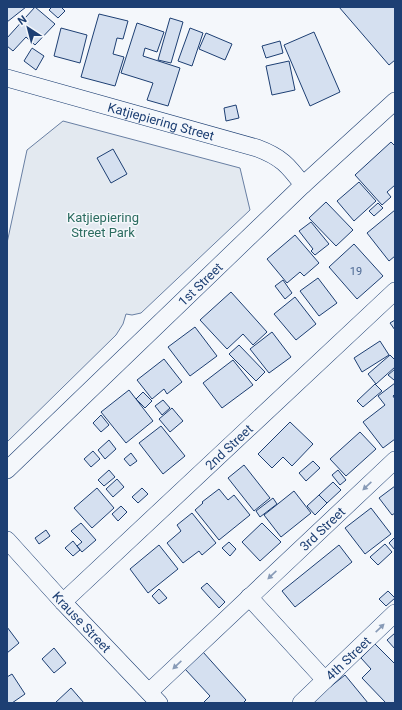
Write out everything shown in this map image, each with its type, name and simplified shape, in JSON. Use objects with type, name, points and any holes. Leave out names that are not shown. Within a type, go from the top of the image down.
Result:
[{"type":"street","name":"Katjiepiering Street","points":[[7,78],[257,148],[278,157],[286,164],[303,185]]},
{"type":"street","name":"1st Street","points":[[7,470],[303,185],[395,101]]},
{"type":"street","name":"2nd Street","points":[[63,602],[395,292]]},
{"type":"street","name":"3rd Street","points":[[154,698],[249,597],[395,460]]},
{"type":"street","name":"Krause Street","points":[[7,540],[63,602],[154,698]]},
{"type":"street","points":[[249,597],[325,680]]},
{"type":"street","name":"4th Street","points":[[301,703],[395,613]]},
{"type":"green space","name":"Katjiepiering Street Park","points":[[63,121],[240,168],[250,210],[141,313],[132,315],[126,314],[123,324],[116,335],[7,442],[7,243],[27,150]]},
{"type":"building","points":[[7,7],[26,7],[7,22]]},
{"type":"building","points":[[35,7],[55,24],[35,45],[26,37],[13,51],[7,46],[7,38]]},
{"type":"building","points":[[52,7],[61,7],[65,11],[58,18],[49,10]]},
{"type":"building","points":[[339,7],[395,7],[395,60],[389,65]]},
{"type":"building","points":[[99,14],[128,21],[123,39],[117,38],[113,54],[124,57],[115,86],[81,77]]},
{"type":"building","points":[[170,18],[183,22],[171,63],[158,60]]},
{"type":"building","points":[[137,23],[164,32],[157,52],[145,48],[143,56],[180,68],[168,106],[147,100],[153,83],[121,73]]},
{"type":"building","points":[[61,28],[87,35],[80,63],[54,56]]},
{"type":"building","points":[[190,28],[203,33],[192,66],[178,61]]},
{"type":"building","points":[[314,32],[340,92],[310,106],[284,45]]},
{"type":"building","points":[[206,33],[232,44],[225,60],[199,49]]},
{"type":"building","points":[[280,41],[283,53],[266,58],[262,46]]},
{"type":"building","points":[[32,48],[44,56],[36,70],[24,61]]},
{"type":"building","points":[[289,61],[295,90],[272,95],[266,66]]},
{"type":"building","points":[[236,105],[239,118],[226,121],[224,108]]},
{"type":"building","points":[[391,142],[395,146],[395,185],[387,192],[391,197],[382,205],[355,175]]},
{"type":"building","points":[[113,149],[127,174],[111,183],[97,158]]},
{"type":"building","points":[[359,182],[376,201],[354,221],[337,201]]},
{"type":"building","points":[[326,202],[353,230],[336,246],[309,218]]},
{"type":"building","points":[[378,203],[383,208],[374,216],[369,211]]},
{"type":"building","points":[[395,210],[395,256],[389,261],[367,233]]},
{"type":"building","points":[[311,222],[329,244],[315,255],[311,251],[313,249],[299,231]]},
{"type":"building","points":[[295,235],[319,263],[304,276],[300,272],[287,283],[267,259]]},
{"type":"building","points":[[354,244],[383,276],[357,299],[329,267]]},
{"type":"building","points":[[318,278],[337,303],[319,316],[300,291]]},
{"type":"building","points":[[283,280],[292,293],[285,299],[275,286]]},
{"type":"building","points":[[231,292],[267,332],[253,345],[243,334],[227,349],[200,320]]},
{"type":"building","points":[[295,297],[316,324],[296,340],[274,314]]},
{"type":"building","points":[[395,320],[395,330],[390,323]]},
{"type":"building","points":[[195,327],[217,356],[190,376],[168,347]]},
{"type":"building","points":[[272,332],[291,357],[269,373],[250,349]]},
{"type":"building","points":[[380,341],[389,355],[362,372],[354,358]]},
{"type":"building","points":[[239,345],[265,372],[256,381],[229,354]]},
{"type":"building","points":[[390,355],[395,360],[395,367],[376,384],[368,374]]},
{"type":"building","points":[[164,359],[182,382],[167,394],[164,389],[152,399],[137,380]]},
{"type":"building","points":[[233,360],[253,385],[222,408],[203,383]]},
{"type":"building","points":[[395,369],[395,379],[394,380],[388,375]]},
{"type":"building","points":[[395,383],[395,394],[393,396],[395,399],[395,439],[383,448],[363,422],[385,405],[378,396]]},
{"type":"building","points":[[375,384],[382,391],[363,407],[357,401]]},
{"type":"building","points":[[129,390],[153,421],[126,443],[101,412]]},
{"type":"building","points":[[143,392],[152,401],[145,408],[136,399]]},
{"type":"building","points":[[163,400],[170,408],[162,415],[155,406]]},
{"type":"building","points":[[172,408],[183,421],[170,432],[159,419]]},
{"type":"building","points":[[101,415],[109,425],[101,432],[93,423]]},
{"type":"building","points":[[290,422],[313,444],[292,466],[283,457],[272,468],[258,454]]},
{"type":"building","points":[[161,426],[185,456],[163,474],[139,443]]},
{"type":"building","points":[[360,432],[376,449],[346,476],[330,459]]},
{"type":"building","points":[[109,440],[116,449],[105,459],[98,450]]},
{"type":"building","points":[[93,451],[100,459],[91,467],[84,459]]},
{"type":"building","points":[[131,453],[137,461],[130,466],[124,459]]},
{"type":"building","points":[[313,461],[320,468],[306,481],[299,473]]},
{"type":"building","points":[[244,465],[270,498],[254,511],[228,478]]},
{"type":"building","points":[[109,470],[115,477],[104,486],[98,480]]},
{"type":"building","points":[[338,470],[346,480],[340,485],[332,475]]},
{"type":"building","points":[[117,479],[124,487],[113,497],[106,489]]},
{"type":"building","points":[[333,482],[341,490],[327,503],[319,495]]},
{"type":"building","points":[[395,486],[395,513],[392,515],[379,498]]},
{"type":"building","points":[[97,488],[114,508],[92,528],[74,508]]},
{"type":"building","points":[[142,488],[148,494],[138,503],[132,497]]},
{"type":"building","points":[[219,489],[228,500],[234,495],[250,515],[219,540],[195,510],[203,503],[202,502]]},
{"type":"building","points":[[294,491],[311,513],[281,537],[264,515]]},
{"type":"building","points":[[319,495],[327,503],[315,515],[307,506]]},
{"type":"building","points":[[273,498],[277,504],[260,517],[256,511]]},
{"type":"building","points":[[121,506],[127,512],[118,521],[112,514]]},
{"type":"building","points":[[371,508],[391,534],[365,554],[345,528]]},
{"type":"building","points":[[192,513],[216,543],[202,555],[199,551],[183,563],[167,543],[181,531],[177,525]]},
{"type":"building","points":[[81,523],[96,540],[82,552],[77,546],[82,542],[71,531]]},
{"type":"building","points":[[262,523],[281,542],[260,561],[242,542]]},
{"type":"building","points":[[46,530],[50,536],[39,544],[35,538]]},
{"type":"building","points":[[395,537],[395,550],[389,543]]},
{"type":"building","points":[[73,541],[80,550],[73,556],[65,548]]},
{"type":"building","points":[[229,542],[236,549],[230,556],[222,548]]},
{"type":"building","points":[[385,544],[392,552],[378,565],[370,557]]},
{"type":"building","points":[[159,545],[178,569],[148,593],[130,569]]},
{"type":"building","points":[[339,545],[352,562],[295,607],[282,591]]},
{"type":"building","points":[[207,583],[225,602],[219,608],[201,588]]},
{"type":"building","points":[[159,589],[167,598],[159,604],[152,596]]},
{"type":"building","points":[[388,591],[395,598],[386,606],[379,599]]},
{"type":"building","points":[[7,627],[19,643],[7,653]]},
{"type":"building","points":[[395,633],[395,649],[387,640]]},
{"type":"building","points":[[375,644],[395,664],[395,703],[386,703],[362,678],[371,669],[361,658]]},
{"type":"building","points":[[54,648],[66,663],[54,673],[42,659]]},
{"type":"building","points":[[203,652],[246,700],[243,703],[203,703],[210,696],[185,669]]},
{"type":"building","points":[[12,674],[25,694],[12,703],[7,703],[7,677]]},
{"type":"building","points":[[345,675],[368,703],[310,703]]},
{"type":"building","points":[[71,688],[84,703],[55,703]]}]
